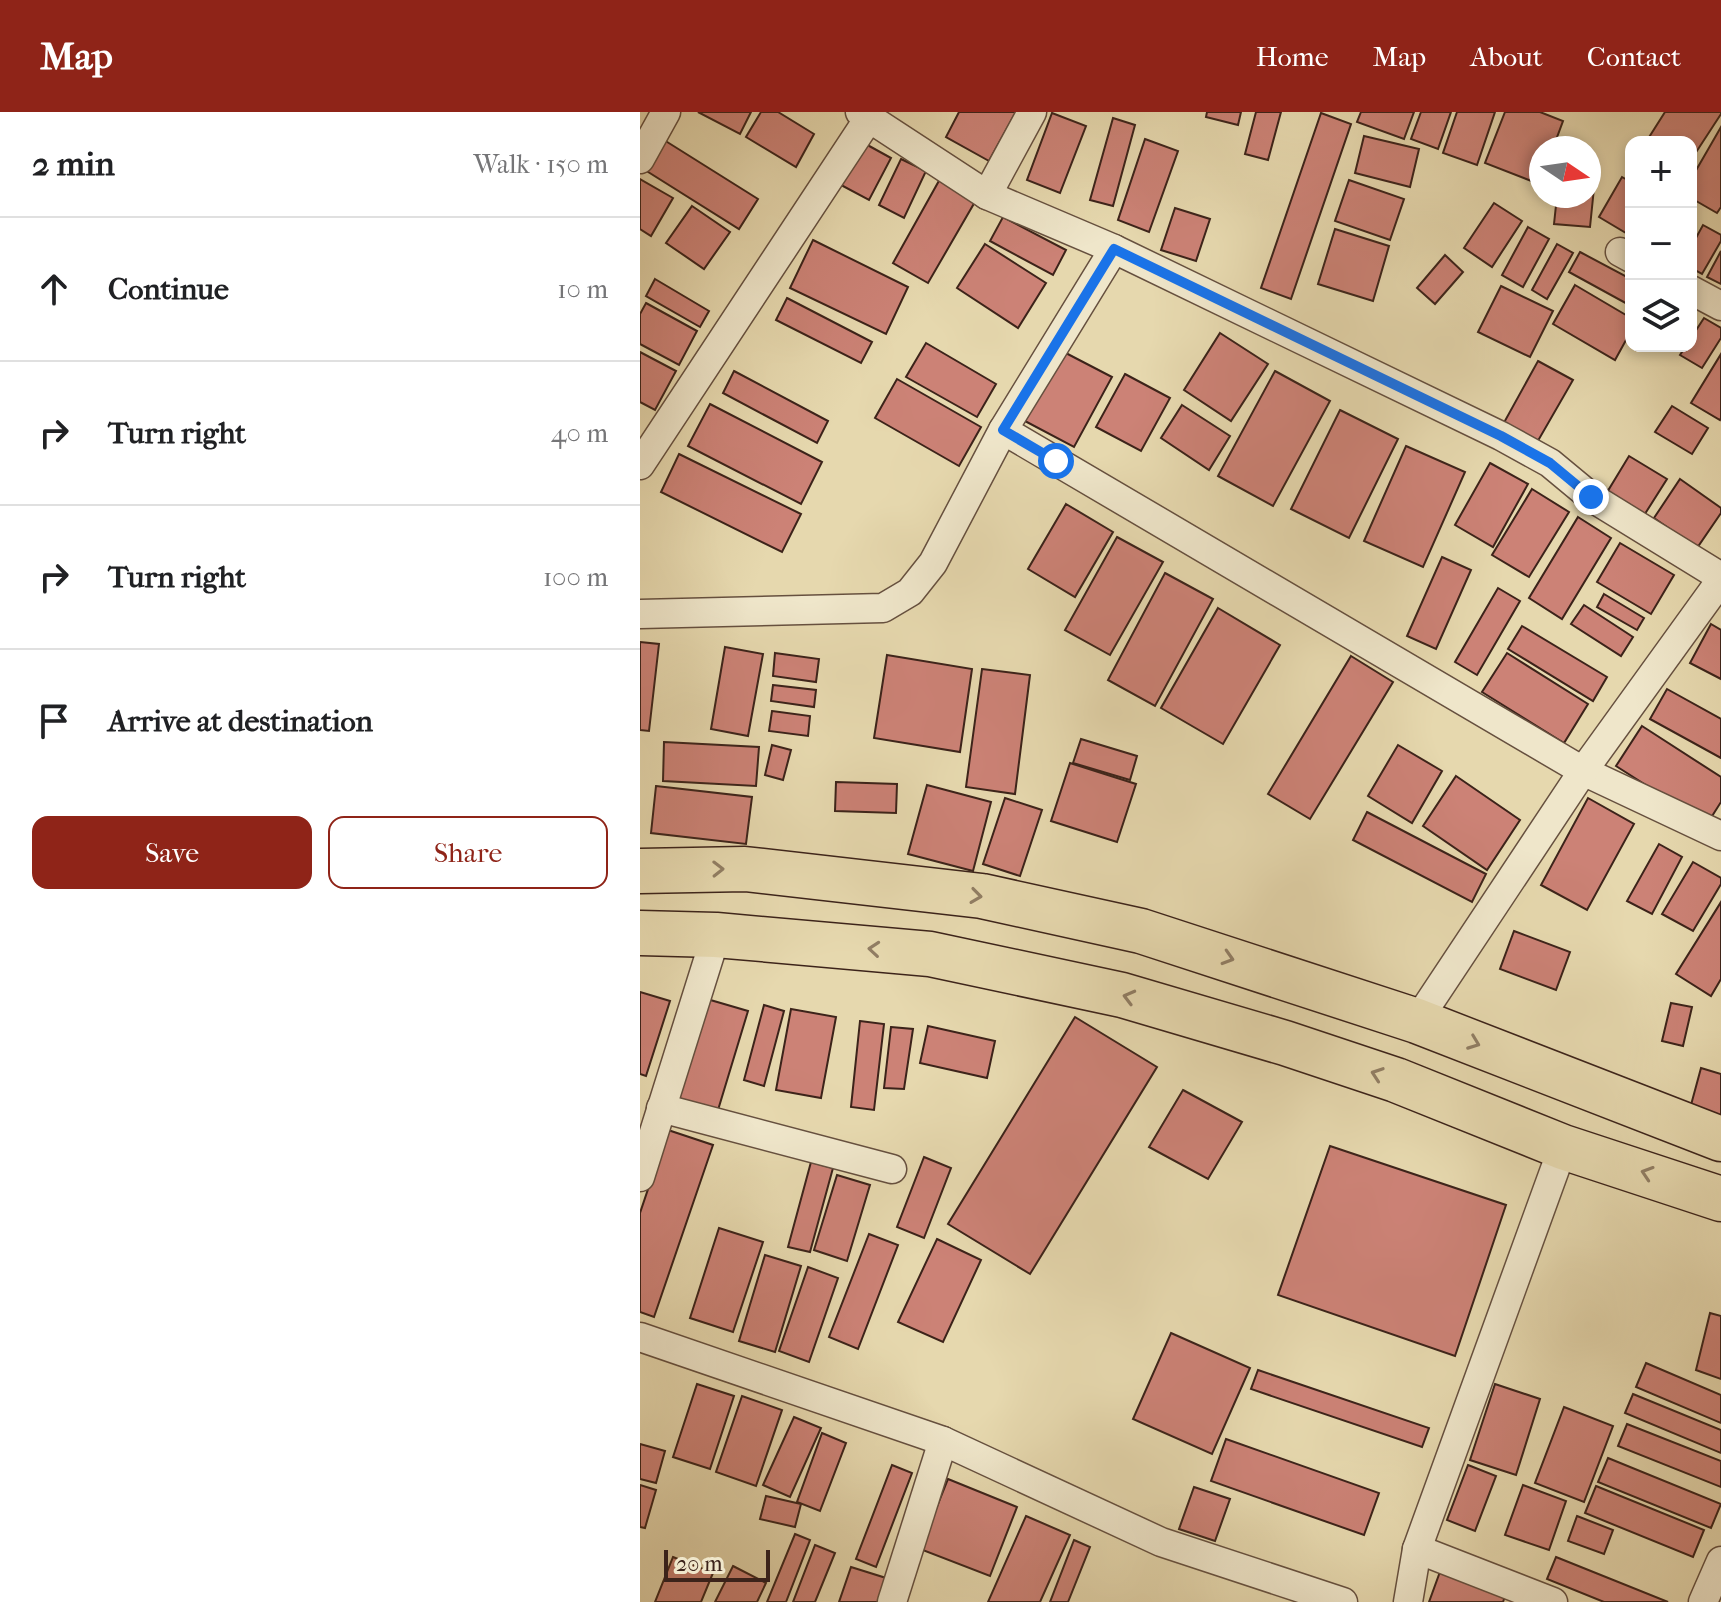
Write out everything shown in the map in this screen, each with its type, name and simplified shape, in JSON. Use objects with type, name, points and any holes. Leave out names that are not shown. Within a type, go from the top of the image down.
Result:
[{"type":"main road","points":[[640,871],[745,869],[982,896],[1141,931],[1417,1021],[1721,1139]]},
{"type":"main road","points":[[640,933],[716,935],[930,954],[1122,995],[1285,1043],[1396,1080],[1563,1147],[1721,1199]]},
{"type":"street","points":[[640,159],[666,112]]},
{"type":"street","points":[[987,195],[1032,112]]},
{"type":"street","points":[[640,465],[865,115],[987,195],[1114,249],[1501,436],[1550,463],[1591,497],[1721,578],[1583,771],[1417,1021]]},
{"type":"street","points":[[640,614],[883,608],[910,592],[933,563],[1003,430],[1114,249]]},
{"type":"street","points":[[1697,293],[1721,306]]},
{"type":"street","points":[[1003,430],[1583,771],[1721,836]]},
{"type":"street","points":[[640,1177],[716,935]]},
{"type":"street","points":[[661,1108],[892,1169]]},
{"type":"street","points":[[1408,1602],[1417,1549],[1563,1147]]},
{"type":"street","points":[[640,1337],[943,1441],[1161,1542],[1343,1602]]},
{"type":"street","points":[[892,1602],[943,1441]]},
{"type":"street","points":[[1417,1549],[1553,1602]]},
{"type":"street","points":[[1703,1602],[1721,1561]]},
{"type":"building","points":[[698,112],[751,112],[740,134]]},
{"type":"building","points":[[761,112],[778,112],[814,134],[796,167],[746,137]]},
{"type":"building","points":[[959,112],[1016,112],[989,161],[946,137]]},
{"type":"building","points":[[1207,112],[1241,112],[1238,125],[1206,117]]},
{"type":"building","points":[[1256,112],[1281,112],[1268,160],[1245,154]]},
{"type":"building","points":[[1361,112],[1414,112],[1404,139],[1357,122]]},
{"type":"building","points":[[1421,112],[1451,112],[1438,149],[1411,139]]},
{"type":"building","points":[[1457,112],[1495,112],[1477,165],[1443,153]]},
{"type":"building","points":[[1505,112],[1540,112],[1563,121],[1557,136],[1529,136],[1529,180],[1485,163]]},
{"type":"building","points":[[1665,112],[1721,112],[1697,151],[1697,136],[1650,136]]},
{"type":"building","points":[[1052,113],[1086,126],[1060,193],[1027,180]]},
{"type":"building","points":[[1321,113],[1351,124],[1291,299],[1261,288]]},
{"type":"building","points":[[1113,118],[1135,125],[1113,206],[1090,200]]},
{"type":"building","points":[[1721,127],[1721,207],[1717,213],[1697,201],[1697,169]]},
{"type":"building","points":[[1364,136],[1419,149],[1410,187],[1355,173]]},
{"type":"building","points":[[1145,139],[1178,151],[1149,232],[1118,220]]},
{"type":"building","points":[[664,140],[758,199],[739,229],[645,170]]},
{"type":"building","points":[[862,142],[891,158],[869,200],[841,185]]},
{"type":"building","points":[[901,159],[926,171],[904,218],[879,205]]},
{"type":"building","points":[[1622,177],[1625,179],[1625,232],[1599,217]]},
{"type":"building","points":[[640,179],[673,198],[651,236],[640,229]]},
{"type":"building","points":[[940,179],[976,200],[928,283],[893,263]]},
{"type":"building","points":[[1349,180],[1404,199],[1390,240],[1335,221]]},
{"type":"building","points":[[1494,203],[1522,221],[1492,267],[1464,248]]},
{"type":"building","points":[[692,206],[730,232],[704,269],[666,243]]},
{"type":"building","points":[[1175,208],[1210,219],[1196,261],[1161,250]]},
{"type":"building","points":[[1556,208],[1592,208],[1590,227],[1554,224]]},
{"type":"building","points":[[1003,217],[1066,250],[1053,275],[990,241]]},
{"type":"building","points":[[1703,225],[1721,235],[1721,241],[1702,274],[1697,271],[1697,236]]},
{"type":"building","points":[[1528,227],[1549,239],[1523,287],[1502,275]]},
{"type":"building","points":[[1335,229],[1389,246],[1373,301],[1318,284]]},
{"type":"building","points":[[813,240],[908,287],[886,334],[790,288]]},
{"type":"building","points":[[985,244],[1046,283],[1018,328],[957,288]]},
{"type":"building","points":[[1557,244],[1573,253],[1547,299],[1532,290]]},
{"type":"building","points":[[1721,251],[1721,284],[1707,277]]},
{"type":"building","points":[[1580,252],[1625,276],[1625,303],[1569,272]]},
{"type":"building","points":[[1445,255],[1463,272],[1435,304],[1417,288]]},
{"type":"building","points":[[655,279],[709,311],[700,327],[646,296]]},
{"type":"building","points":[[1575,285],[1625,314],[1625,342],[1615,360],[1553,324]]},
{"type":"building","points":[[1501,286],[1553,311],[1530,357],[1478,332]]},
{"type":"building","points":[[787,298],[872,342],[861,363],[776,320]]},
{"type":"building","points":[[646,303],[697,331],[679,365],[640,344],[640,314]]},
{"type":"building","points":[[1704,318],[1721,328],[1721,338],[1702,368],[1680,355],[1682,352],[1697,352],[1697,329]]},
{"type":"building","points":[[1220,333],[1268,364],[1231,421],[1184,390]]},
{"type":"building","points":[[926,343],[996,384],[977,417],[906,377]]},
{"type":"building","points":[[1060,350],[1112,377],[1074,447],[1023,420]]},
{"type":"building","points":[[640,352],[676,371],[655,410],[640,402]]},
{"type":"building","points":[[1721,354],[1721,418],[1720,420],[1691,403]]},
{"type":"building","points":[[1538,361],[1573,380],[1535,446],[1501,428]]},
{"type":"building","points":[[734,371],[828,421],[817,443],[723,393]]},
{"type":"building","points":[[1275,371],[1330,401],[1273,506],[1218,476]]},
{"type":"building","points":[[1125,374],[1170,398],[1141,451],[1096,427]]},
{"type":"building","points":[[897,379],[981,427],[959,466],[875,418]]},
{"type":"building","points":[[710,404],[822,462],[801,504],[688,446]]},
{"type":"building","points":[[1182,405],[1230,436],[1209,470],[1161,438]]},
{"type":"building","points":[[1672,406],[1708,428],[1692,454],[1655,432]]},
{"type":"building","points":[[1340,410],[1398,439],[1349,538],[1291,509]]},
{"type":"building","points":[[1406,446],[1465,472],[1423,567],[1364,541]]},
{"type":"building","points":[[679,454],[801,514],[782,552],[661,492]]},
{"type":"building","points":[[1629,456],[1667,479],[1643,517],[1606,494]]},
{"type":"building","points":[[1490,463],[1528,484],[1493,547],[1455,525]]},
{"type":"building","points":[[1680,479],[1721,508],[1721,513],[1697,548],[1654,518]]},
{"type":"building","points":[[1532,489],[1569,512],[1529,577],[1492,555]]},
{"type":"building","points":[[1066,504],[1113,532],[1075,597],[1028,569]]},
{"type":"building","points":[[1578,517],[1611,538],[1562,619],[1529,598]]},
{"type":"building","points":[[1117,537],[1163,562],[1110,655],[1065,630]]},
{"type":"building","points":[[1620,543],[1674,575],[1651,614],[1597,582]]},
{"type":"building","points":[[1442,557],[1471,570],[1436,649],[1407,636]]},
{"type":"building","points":[[1165,573],[1213,599],[1155,706],[1108,680]]},
{"type":"building","points":[[1498,588],[1520,601],[1477,675],[1455,662]]},
{"type":"building","points":[[1604,594],[1644,618],[1637,630],[1597,607]]},
{"type":"building","points":[[1584,605],[1633,637],[1621,656],[1571,624]]},
{"type":"building","points":[[1218,608],[1280,645],[1223,744],[1161,708]]},
{"type":"building","points":[[1711,624],[1721,630],[1721,679],[1690,663]]},
{"type":"building","points":[[1522,626],[1607,677],[1593,701],[1508,649]]},
{"type":"building","points":[[640,642],[659,644],[649,731],[640,730]]},
{"type":"building","points":[[725,647],[763,654],[748,736],[711,729]]},
{"type":"building","points":[[775,653],[819,659],[816,682],[773,676]]},
{"type":"building","points":[[1507,653],[1588,704],[1564,743],[1482,692]]},
{"type":"building","points":[[887,655],[972,669],[960,752],[874,738]]},
{"type":"building","points":[[1351,656],[1393,682],[1310,819],[1268,794]]},
{"type":"building","points":[[982,669],[1030,675],[1015,794],[966,787]]},
{"type":"building","points":[[773,685],[816,690],[814,707],[771,701]]},
{"type":"building","points":[[1667,689],[1721,719],[1721,758],[1650,719]]},
{"type":"building","points":[[772,711],[810,716],[808,736],[769,731]]},
{"type":"building","points":[[1642,726],[1721,777],[1721,802],[1707,824],[1616,766]]},
{"type":"building","points":[[1081,739],[1137,756],[1130,780],[1073,763]]},
{"type":"building","points":[[664,742],[759,747],[756,786],[663,781]]},
{"type":"building","points":[[772,745],[791,750],[783,780],[765,775]]},
{"type":"building","points":[[1398,745],[1442,771],[1412,823],[1368,796]]},
{"type":"building","points":[[1070,763],[1136,784],[1117,842],[1051,821]]},
{"type":"building","points":[[1456,776],[1520,820],[1487,870],[1423,826]]},
{"type":"building","points":[[836,782],[897,784],[896,813],[835,811]]},
{"type":"building","points":[[927,785],[991,802],[973,871],[908,854]]},
{"type":"building","points":[[656,786],[752,797],[746,844],[651,833]]},
{"type":"building","points":[[1005,798],[1042,810],[1020,876],[983,864]]},
{"type":"building","points":[[1588,798],[1634,824],[1587,910],[1541,885]]},
{"type":"building","points":[[1367,812],[1486,874],[1472,902],[1353,840]]},
{"type":"building","points":[[1659,844],[1682,857],[1652,914],[1627,901]]},
{"type":"building","points":[[1693,862],[1721,878],[1721,884],[1693,931],[1662,914]]},
{"type":"building","points":[[1721,902],[1721,979],[1711,996],[1676,974]]},
{"type":"building","points":[[1514,931],[1570,952],[1556,990],[1500,969]]},
{"type":"building","points":[[640,992],[670,1001],[646,1076],[640,1074]]},
{"type":"building","points":[[707,999],[748,1011],[718,1110],[677,1098]]},
{"type":"building","points":[[1671,1003],[1692,1007],[1683,1046],[1662,1041]]},
{"type":"building","points":[[764,1005],[784,1011],[764,1086],[744,1080]]},
{"type":"building","points":[[791,1009],[836,1017],[821,1098],[776,1090]]},
{"type":"building","points":[[1075,1017],[1157,1067],[1030,1274],[948,1224]]},
{"type":"building","points":[[860,1021],[884,1024],[874,1110],[851,1107]]},
{"type":"building","points":[[928,1026],[995,1041],[987,1078],[920,1063]]},
{"type":"building","points":[[891,1027],[913,1029],[904,1089],[884,1088]]},
{"type":"building","points":[[1701,1068],[1721,1074],[1721,1126],[1688,1116]]},
{"type":"building","points":[[1183,1090],[1242,1122],[1208,1179],[1149,1147]]},
{"type":"building","points":[[668,1130],[713,1145],[654,1317],[640,1312],[640,1213]]},
{"type":"building","points":[[1330,1146],[1506,1205],[1455,1356],[1278,1295]]},
{"type":"building","points":[[924,1157],[951,1168],[924,1238],[897,1227]]},
{"type":"building","points":[[811,1162],[833,1168],[810,1252],[788,1247]]},
{"type":"building","points":[[837,1175],[870,1185],[847,1261],[814,1250]]},
{"type":"building","points":[[719,1228],[763,1242],[733,1332],[690,1318]]},
{"type":"building","points":[[869,1234],[898,1245],[858,1349],[829,1337]]},
{"type":"building","points":[[937,1239],[981,1260],[943,1342],[898,1322]]},
{"type":"building","points":[[765,1255],[801,1266],[775,1352],[739,1341]]},
{"type":"building","points":[[808,1267],[838,1278],[809,1362],[779,1351]]},
{"type":"building","points":[[1710,1313],[1721,1316],[1721,1379],[1696,1370]]},
{"type":"building","points":[[1171,1333],[1250,1368],[1212,1454],[1133,1419]]},
{"type":"building","points":[[1646,1363],[1721,1395],[1721,1423],[1636,1387]]},
{"type":"building","points":[[1258,1370],[1429,1428],[1422,1447],[1251,1389]]},
{"type":"building","points":[[697,1384],[734,1396],[710,1469],[673,1457]]},
{"type":"building","points":[[1495,1384],[1540,1399],[1516,1475],[1470,1460]]},
{"type":"building","points":[[1633,1394],[1721,1430],[1721,1453],[1625,1413]]},
{"type":"building","points":[[742,1396],[782,1410],[756,1486],[716,1472]]},
{"type":"building","points":[[1564,1407],[1613,1426],[1584,1502],[1535,1483]]},
{"type":"building","points":[[794,1417],[821,1428],[790,1497],[763,1485]]},
{"type":"building","points":[[1627,1424],[1721,1461],[1721,1487],[1618,1446]]},
{"type":"building","points":[[822,1433],[846,1443],[820,1511],[797,1502]]},
{"type":"building","points":[[1226,1439],[1379,1493],[1364,1535],[1211,1481]]},
{"type":"building","points":[[640,1444],[665,1451],[656,1483],[640,1479]]},
{"type":"building","points":[[1608,1458],[1721,1504],[1711,1528],[1598,1482]]},
{"type":"building","points":[[892,1465],[912,1473],[876,1567],[856,1559]]},
{"type":"building","points":[[1468,1465],[1496,1476],[1475,1531],[1447,1520]]},
{"type":"building","points":[[948,1479],[1017,1507],[990,1576],[920,1549]]},
{"type":"building","points":[[640,1485],[656,1490],[645,1528],[640,1527]]},
{"type":"building","points":[[1523,1485],[1566,1501],[1549,1550],[1505,1535]]},
{"type":"building","points":[[1596,1486],[1704,1530],[1693,1557],[1585,1513]]},
{"type":"building","points":[[1194,1487],[1230,1499],[1215,1541],[1179,1529]]},
{"type":"building","points":[[766,1496],[801,1504],[795,1527],[760,1519]]},
{"type":"building","points":[[1026,1516],[1070,1535],[1040,1602],[988,1602]]},
{"type":"building","points":[[1577,1516],[1613,1530],[1604,1554],[1568,1541]]},
{"type":"building","points":[[795,1534],[810,1540],[786,1602],[767,1602]]},
{"type":"building","points":[[1074,1540],[1090,1547],[1068,1602],[1050,1602]]},
{"type":"building","points":[[815,1545],[835,1553],[815,1602],[793,1602]]},
{"type":"building","points":[[673,1557],[713,1573],[701,1602],[655,1602]]},
{"type":"building","points":[[1556,1557],[1668,1602],[1604,1602],[1547,1579]]},
{"type":"building","points":[[733,1566],[766,1583],[757,1602],[715,1602]]},
{"type":"building","points":[[851,1567],[886,1578],[878,1602],[839,1602]]},
{"type":"building","points":[[1441,1569],[1506,1593],[1503,1602],[1429,1602]]},
{"type":"route","points":[[1056,461],[1003,430],[1114,249],[1501,436],[1550,463],[1591,497]]}]
